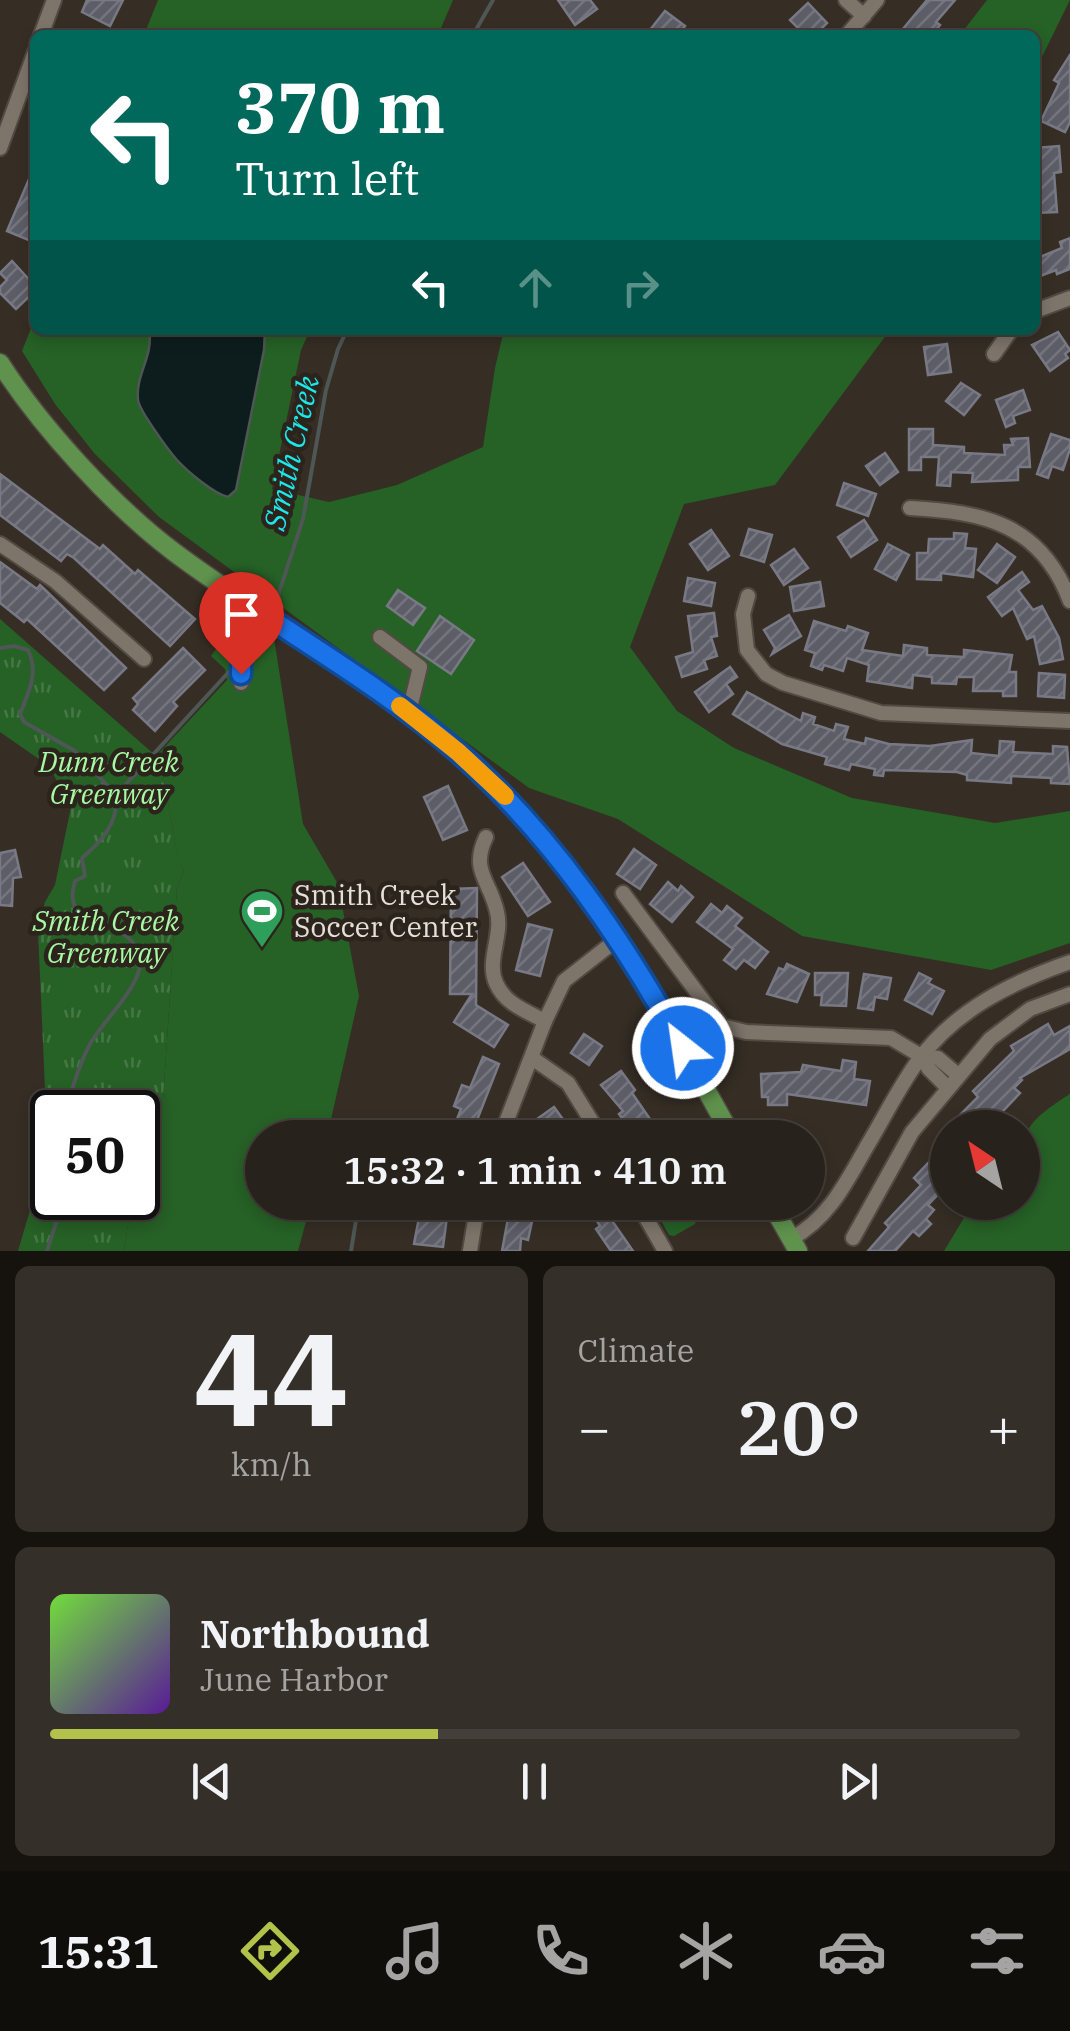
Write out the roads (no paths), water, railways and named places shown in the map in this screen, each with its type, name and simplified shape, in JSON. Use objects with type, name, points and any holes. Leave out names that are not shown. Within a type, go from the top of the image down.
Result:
[{"type":"main road","points":[[0,363],[52,431],[116,500],[170,550],[409,712],[500,790],[576,880],[666,1018],[724,1120]]},
{"type":"main road","points":[[780,1220],[794,1245]]},
{"type":"street","points":[[43,30],[54,0]]},
{"type":"street","points":[[846,0],[864,16]]},
{"type":"street","points":[[852,30],[877,0]]},
{"type":"street","points":[[0,148],[30,66]]},
{"type":"street","points":[[1040,310],[1070,298]]},
{"type":"street","points":[[994,354],[1007,335]]},
{"type":"street","points":[[910,508],[955,511],[998,521],[1017,530],[1050,564],[1070,601]]},
{"type":"street","points":[[0,544],[55,581],[144,659]]},
{"type":"street","points":[[748,596],[743,614],[748,650],[766,674],[782,683],[881,713],[1070,722]]},
{"type":"street","points":[[240,684],[242,631],[254,608]]},
{"type":"street","points":[[380,637],[420,667],[409,712]]},
{"type":"street","points":[[486,837],[479,852],[479,868],[498,914],[493,978],[510,1002],[545,1021]]},
{"type":"street","points":[[623,892],[722,1026],[746,1032],[891,1038],[921,1056],[948,1088]]},
{"type":"street","points":[[507,1120],[564,981],[615,941]]},
{"type":"street","points":[[794,1245],[837,1199],[921,1056],[991,995],[1070,962]]},
{"type":"street","points":[[853,1238],[912,1132],[958,1075],[1001,1028],[1030,1009],[1070,994]]},
{"type":"street","points":[[921,1056],[938,1058],[958,1075]]},
{"type":"street","points":[[532,1058],[568,1083],[591,1120]]},
{"type":"street","points":[[470,1251],[475,1220]]},
{"type":"street","points":[[647,1220],[664,1251]]},
{"type":"waterway","name":"Smith Creek","points":[[476,30],[493,0]]},
{"type":"waterway","name":"Smith Creek","points":[[272,614],[303,519],[326,390],[345,335]]},
{"type":"waterway","name":"Smith Creek","points":[[247,651],[267,622]]},
{"type":"waterway","points":[[0,648],[28,650],[31,658],[32,682],[20,714],[24,722],[75,751],[116,795]]},
{"type":"waterway","name":"Smith Creek","points":[[72,1090],[95,1035],[135,980],[140,959],[125,935],[77,910],[73,898],[75,881],[85,876],[82,858],[108,830],[115,814],[116,795],[238,662]]},
{"type":"waterway","name":"Smith Creek","points":[[47,1251],[57,1220]]},
{"type":"waterway","points":[[351,1251],[356,1220]]},
{"type":"place","name":"Smith Creek Soccer Center","points":[[262,949]]},
{"type":"park label","name":"Dunn Creek Greenway","points":[[109,778]]},
{"type":"park label","name":"Smith Creek Greenway","points":[[106,937]]}]
